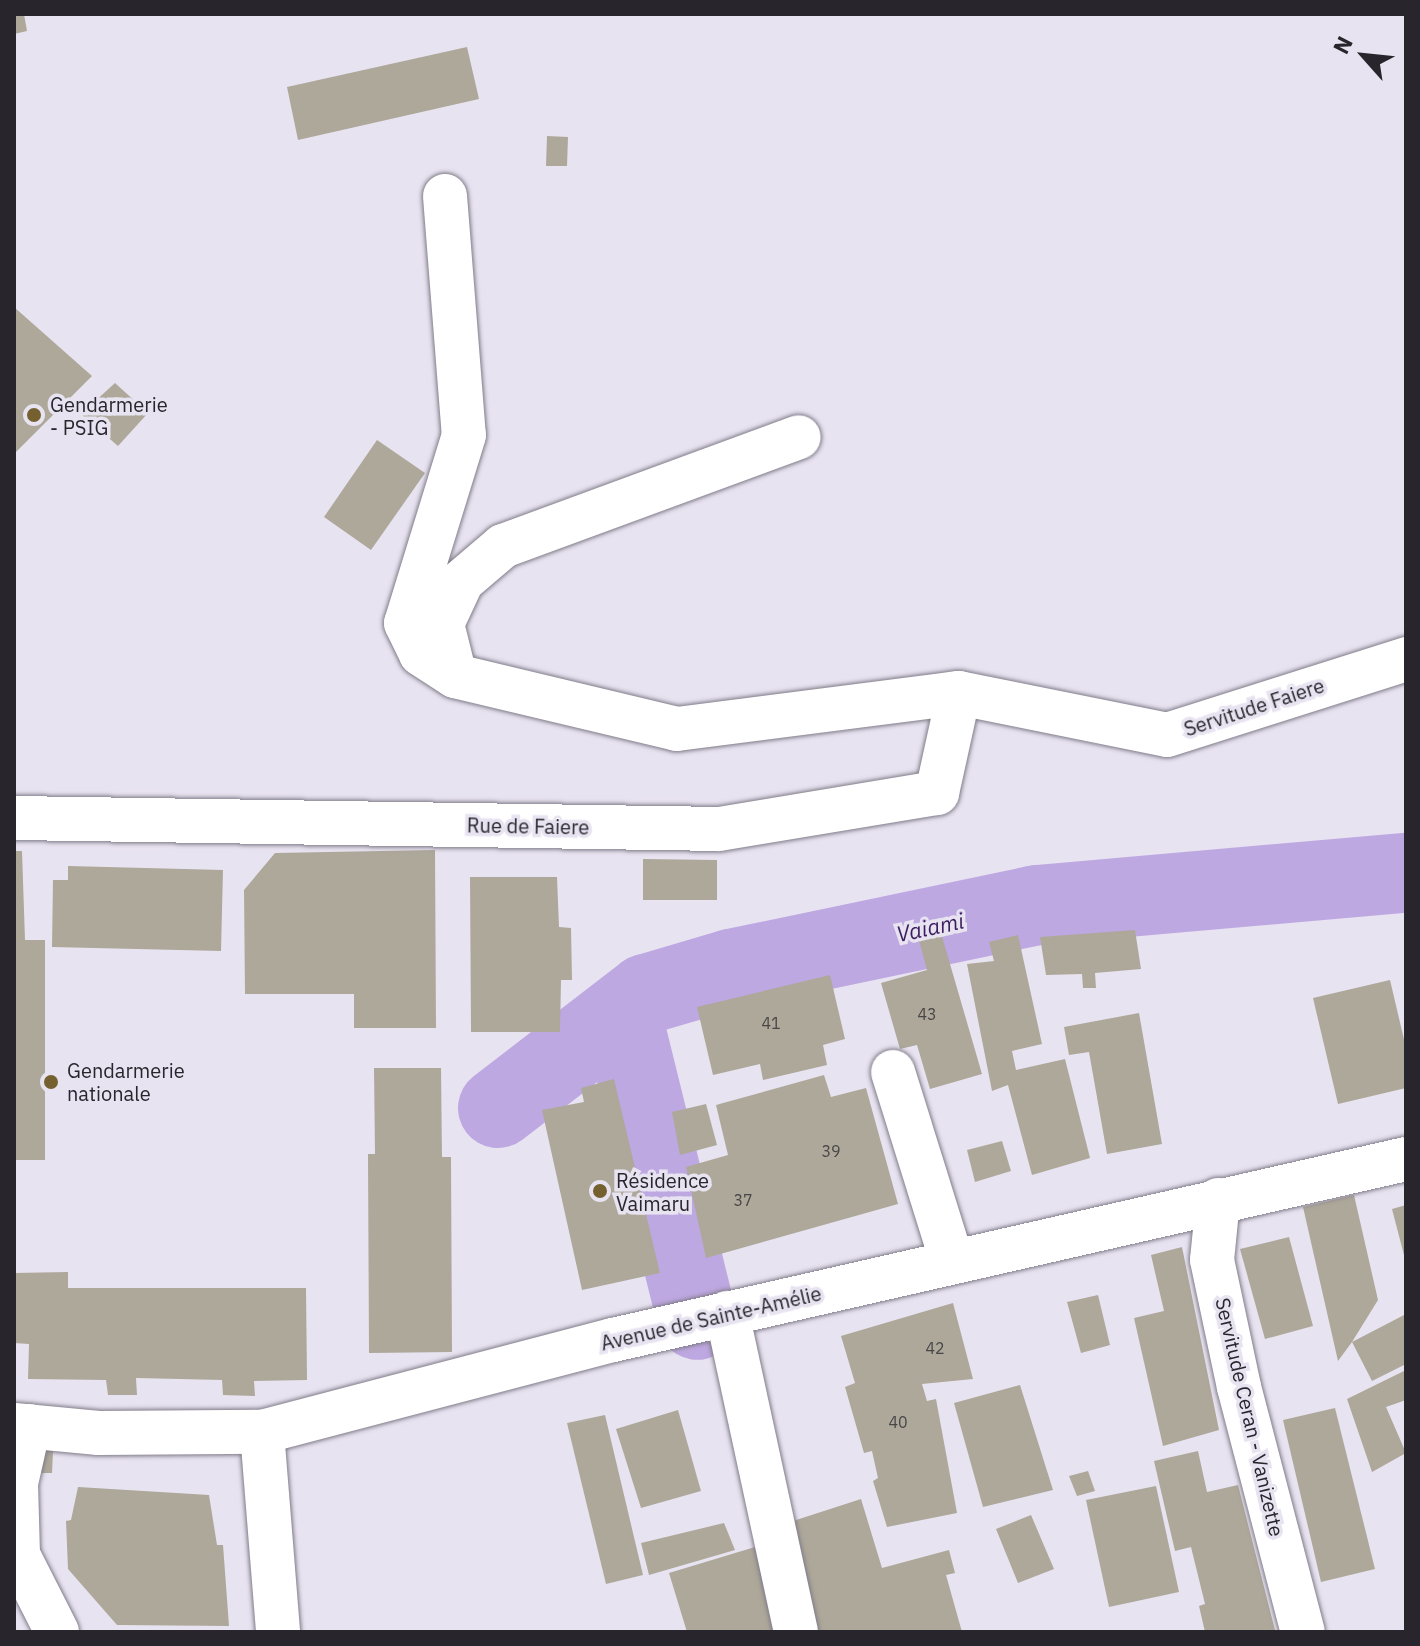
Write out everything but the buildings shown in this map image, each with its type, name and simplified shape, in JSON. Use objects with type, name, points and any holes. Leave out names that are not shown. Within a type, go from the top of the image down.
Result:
[{"type":"street","name":"Servitude Faiere","points":[[445,196],[464,435],[406,623],[421,654],[455,676],[677,729],[959,693],[1167,735],[1406,659]]},
{"type":"street","points":[[455,676],[442,624],[462,581],[503,546],[799,437]]},
{"type":"street","name":"Rue de Faiere","points":[[14,818],[719,829],[937,793],[959,693]]},
{"type":"street","points":[[893,1072],[952,1262]]},
{"type":"street","name":"Avenue de Sainte-Amélie","points":[[22,1425],[99,1433],[262,1432],[727,1313],[1406,1159]]},
{"type":"street","name":"Servitude Ceran - Vanizette","points":[[1218,1200],[1212,1260],[1239,1387],[1303,1632]]},
{"type":"street","points":[[727,1313],[796,1632]]},
{"type":"street","points":[[22,1425],[16,1483],[18,1555],[57,1632]]},
{"type":"street","points":[[262,1432],[278,1632]]},
{"type":"waterway","name":"Vaiami","points":[[498,1108],[646,994],[731,969],[1037,905],[1406,873]]},
{"type":"waterway","points":[[622,1016],[697,1320]]},
{"type":"place","name":"Gendarmerie - PSIG","points":[[34,415]]},
{"type":"place","name":"Gendarmerie nationale","points":[[51,1082]]},
{"type":"place","name":"Résidence Vaimaru","points":[[600,1191]]}]
